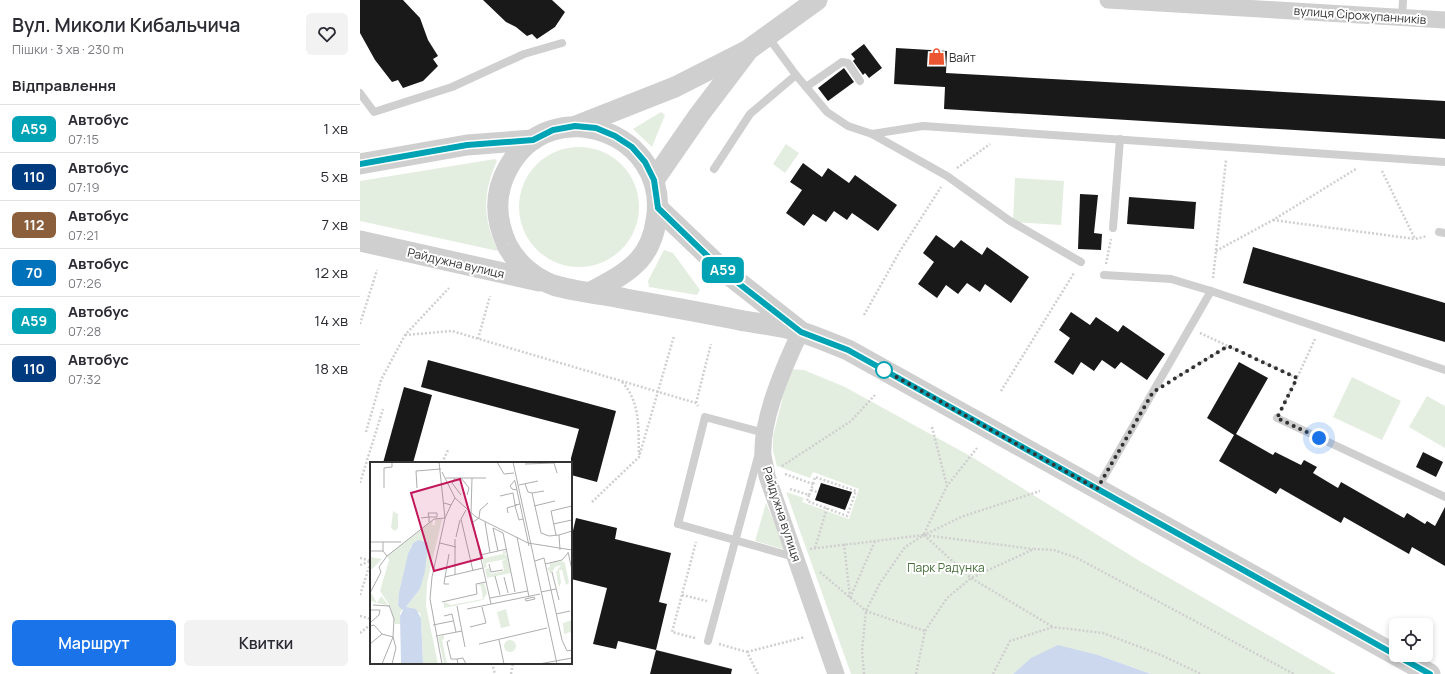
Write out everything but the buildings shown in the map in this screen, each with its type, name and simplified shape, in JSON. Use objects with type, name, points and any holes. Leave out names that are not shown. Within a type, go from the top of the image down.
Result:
[{"type":"street","points":[[817,0],[748,50],[674,86],[575,126],[553,130],[533,140],[514,158],[501,180],[497,206],[500,231],[511,254],[530,273],[552,284],[801,332],[848,350],[1430,674]]},
{"type":"street","name":"вулиця Сірожупанників","points":[[1108,0],[1445,20]]},
{"type":"street","points":[[654,180],[699,115],[748,50]]},
{"type":"street","points":[[575,126],[596,128],[615,136],[632,147],[645,162],[654,180],[658,208],[654,235],[640,259],[619,277],[591,292]]},
{"type":"street","points":[[360,164],[467,145],[533,140]]},
{"type":"street","points":[[658,208],[724,272],[801,332]]},
{"type":"street","name":"Райдужна вулиця","points":[[360,241],[552,284]]},
{"type":"street","name":"Райдужна вулиця","points":[[801,332],[783,369],[764,433],[763,455],[767,476],[836,674]]},
{"type":"lane","points":[[1402,18],[1403,0]]},
{"type":"lane","points":[[768,36],[796,75],[827,112],[848,126],[872,134],[948,176],[1010,221],[1081,262]]},
{"type":"lane","points":[[360,93],[374,112],[452,87],[524,54],[562,43]]},
{"type":"lane","points":[[806,87],[842,62],[848,63],[860,80]]},
{"type":"lane","points":[[714,169],[750,114],[796,75]]},
{"type":"lane","points":[[872,134],[923,126],[1445,162]]},
{"type":"lane","points":[[1113,228],[1120,139]]},
{"type":"lane","points":[[1104,275],[1171,279],[1211,290],[1445,370]]},
{"type":"lane","points":[[1097,489],[1211,290]]},
{"type":"lane","points":[[708,642],[734,540],[764,433],[705,416],[678,524],[734,540],[795,557]]},
{"type":"lane","points":[[1277,418],[1445,497]]},
{"type":"path","points":[[864,315],[900,250],[948,176],[1007,132]]},
{"type":"path","points":[[1211,290],[1227,147]]},
{"type":"path","points":[[1216,251],[1273,220],[1376,158],[1415,239]]},
{"type":"path","points":[[1273,220],[1415,239],[1442,232]]},
{"type":"path","points":[[1104,275],[1113,228]]},
{"type":"path","points":[[1001,391],[1081,262]]},
{"type":"path","points":[[360,324],[378,270]]},
{"type":"path","points":[[366,432],[381,380],[404,335],[449,288]]},
{"type":"path","points":[[478,339],[490,296]]},
{"type":"path","points":[[1190,328],[1297,378]]},
{"type":"path","points":[[1277,418],[1321,328]]},
{"type":"path","points":[[404,335],[452,331],[696,403],[705,416]]},
{"type":"path","points":[[592,502],[639,457],[674,336]]},
{"type":"path","points":[[696,403],[711,344]]},
{"type":"path","points":[[1153,392],[1228,346]]},
{"type":"path","points":[[622,381],[632,392],[638,414],[639,457]]},
{"type":"path","points":[[780,467],[851,421],[875,394]]},
{"type":"path","points":[[360,483],[383,409]]},
{"type":"path","points":[[932,427],[947,486]]},
{"type":"path","points":[[924,534],[947,486],[977,448]]},
{"type":"path","points":[[442,462],[448,450]]},
{"type":"path","points":[[781,473],[813,484]]},
{"type":"path","points":[[815,476],[856,491],[847,516],[807,501],[813,484],[815,476]]},
{"type":"path","points":[[787,488],[809,495]]},
{"type":"path","points":[[811,490],[817,492]]},
{"type":"path","points":[[864,674],[862,651],[866,611],[880,583],[905,547],[924,534],[961,517],[1040,491]]},
{"type":"path","points":[[815,548],[827,508]]},
{"type":"path","points":[[924,534],[970,578],[1053,627]]},
{"type":"path","points":[[795,557],[803,550],[924,534],[1034,549],[1054,550],[1077,558],[1294,674]]},
{"type":"path","points":[[850,598],[875,541]]},
{"type":"path","points":[[844,544],[850,598]]},
{"type":"path","points":[[916,674],[925,631],[948,598],[970,578],[1034,549]]},
{"type":"path","points":[[360,558],[370,561]]},
{"type":"path","points":[[360,565],[370,561]]},
{"type":"path","points":[[360,595],[370,564]]},
{"type":"path","points":[[818,570],[866,611],[925,631]]},
{"type":"path","points":[[682,595],[717,604]]},
{"type":"path","points":[[360,616],[370,619]]},
{"type":"path","points":[[360,633],[370,625]]},
{"type":"path","points":[[993,674],[1010,641],[1053,627],[1103,632],[1161,655],[1201,674]]},
{"type":"path","points":[[747,652],[807,637]]},
{"type":"path","points":[[492,664],[495,674]]},
{"type":"path","points":[[511,674],[514,664]]},
{"type":"green space","points":[[661,112],[665,115],[652,147],[633,129]]},
{"type":"green space","points":[[786,144],[799,153],[785,173],[773,164]]},
{"type":"green space","points":[[579,147],[591,148],[602,152],[612,157],[621,165],[629,174],[634,184],[638,195],[638,219],[634,230],[629,240],[621,249],[612,257],[602,262],[591,266],[579,267],[567,266],[556,262],[546,257],[537,249],[529,240],[524,230],[520,219],[519,207],[520,195],[524,184],[529,174],[537,165],[546,157],[556,152],[567,148]]},
{"type":"green space","points":[[495,159],[497,161],[489,184],[486,206],[489,228],[498,251],[360,221],[360,181]]},
{"type":"green space","points":[[1015,178],[1064,181],[1061,225],[1013,222]]},
{"type":"green space","points":[[664,250],[673,253],[700,290],[697,295],[649,287],[648,281]]},
{"type":"green space","name":"Парк Радунка","points":[[790,369],[804,370],[845,387],[972,457],[1138,560],[1336,674],[1151,674],[1098,655],[1032,658],[1013,674],[851,674],[786,492],[804,498],[802,502],[849,519],[859,489],[813,472],[810,478],[777,466],[773,451],[773,436]]},
{"type":"green space","points":[[1352,377],[1401,401],[1382,440],[1333,417]]},
{"type":"green space","points":[[1427,396],[1445,406],[1445,448],[1409,427]]},
{"type":"green space","points":[[766,503],[786,550],[755,541]]},
{"type":"water","points":[[1058,645],[1098,655],[1151,674],[1013,674],[1031,658]]},
{"type":"bus line","name":"А59","points":[[360,164],[467,145],[533,140],[553,130],[575,126],[596,128],[615,136],[632,147],[645,162],[654,180],[658,208],[724,272],[801,332],[848,350],[1430,674]]},
{"type":"place","name":"Вайт","points":[[936,57]]},
{"type":"route","points":[[884,370],[1097,489],[1153,392],[1228,346],[1297,378],[1277,418],[1319,438]]}]
